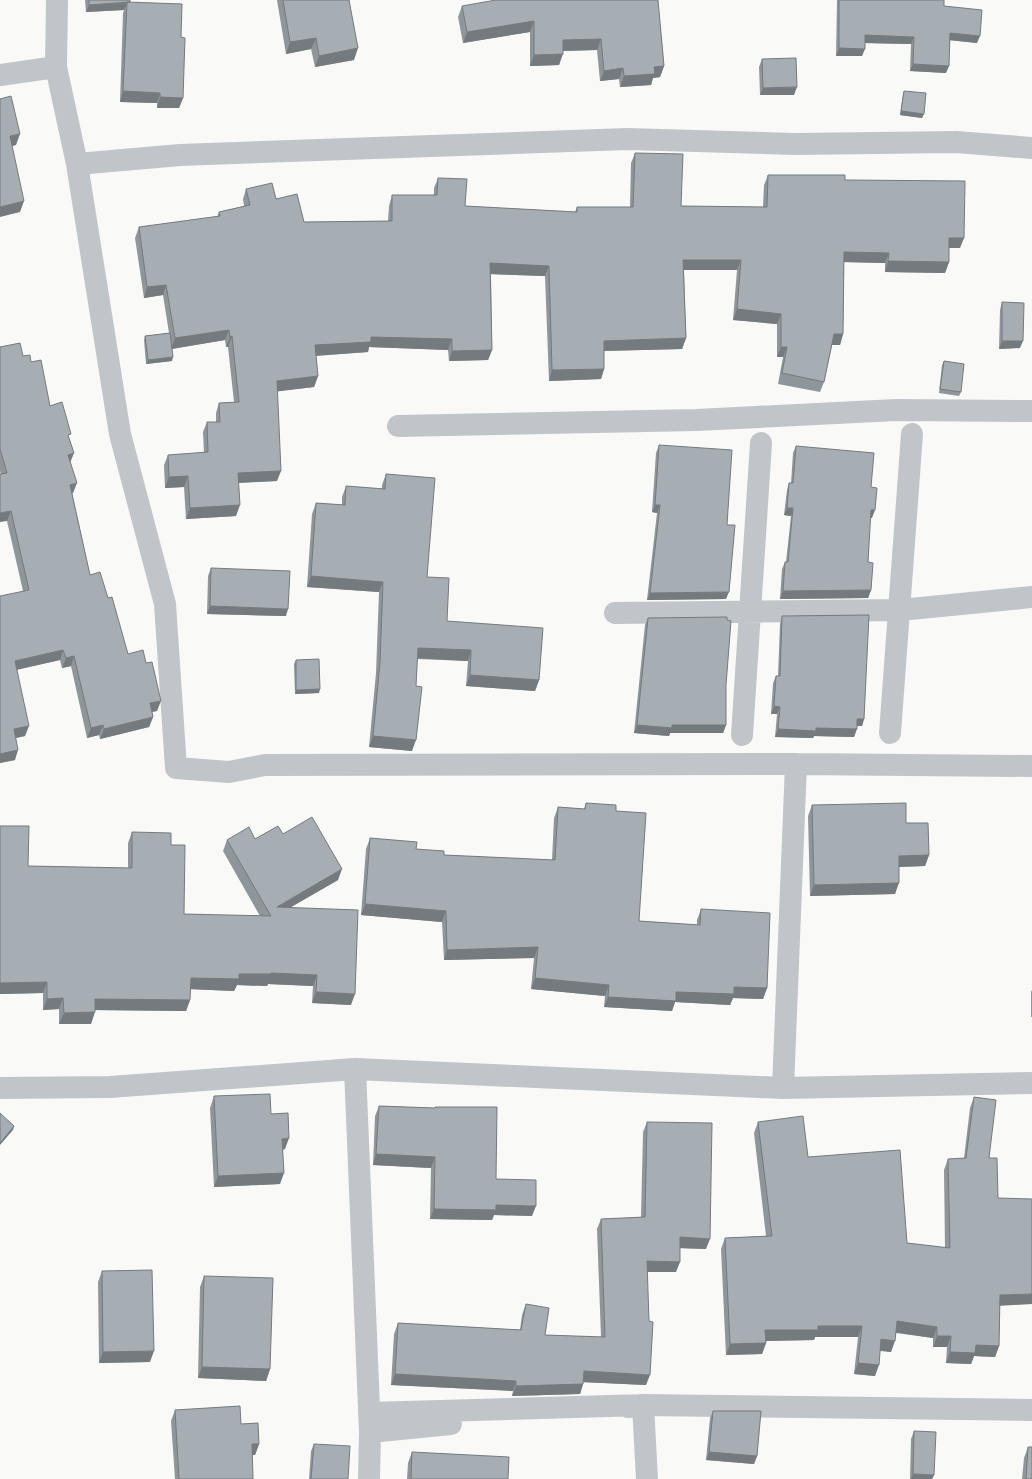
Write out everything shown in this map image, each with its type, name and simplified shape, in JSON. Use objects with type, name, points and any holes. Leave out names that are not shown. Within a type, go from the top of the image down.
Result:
[{"type":"street","points":[[57,0],[56,67],[77,164],[120,434],[165,604],[176,768],[229,772],[265,766],[796,764],[1032,766]]},
{"type":"street","points":[[0,76],[56,67]]},
{"type":"street","points":[[77,164],[180,155],[627,139],[795,144],[956,142],[1032,148]]},
{"type":"street","points":[[398,426],[697,420],[896,410],[1032,411]]},
{"type":"street","points":[[890,734],[912,434]]},
{"type":"street","points":[[742,735],[761,443]]},
{"type":"street","points":[[615,613],[900,610],[1032,597]]},
{"type":"street","points":[[782,1088],[796,764]]},
{"type":"street","points":[[355,1069],[370,1423],[369,1479]]},
{"type":"street","points":[[0,1088],[110,1087],[355,1069],[782,1088],[1032,1083]]},
{"type":"street","points":[[370,1423],[643,1405],[1032,1410]]},
{"type":"street","points":[[643,1405],[647,1479]]},
{"type":"building","points":[[89,0],[130,0],[130,2],[89,5]]},
{"type":"building","points":[[283,0],[349,0],[358,48],[319,56],[316,38],[290,42]]},
{"type":"building","points":[[496,0],[658,0],[664,66],[654,67],[655,74],[624,76],[623,68],[604,71],[601,39],[563,40],[563,54],[534,55],[534,21],[467,32],[462,6]]},
{"type":"building","points":[[839,0],[944,0],[944,6],[982,10],[980,36],[950,33],[949,66],[913,64],[914,37],[865,35],[865,49],[839,48]]},
{"type":"building","points":[[127,2],[182,4],[181,37],[185,38],[183,98],[160,97],[160,93],[123,91]]},
{"type":"building","points":[[796,58],[797,87],[763,88],[762,59]]},
{"type":"building","points":[[904,91],[926,93],[924,114],[901,111]]},
{"type":"building","points":[[11,96],[20,134],[10,136],[24,201],[0,207],[0,99]]},
{"type":"building","points":[[635,153],[683,154],[681,206],[767,207],[768,175],[845,175],[845,180],[965,181],[964,238],[949,238],[949,262],[888,261],[889,253],[844,252],[843,334],[834,334],[824,382],[782,373],[787,347],[781,347],[781,314],[737,309],[741,260],[683,260],[686,338],[604,341],[604,369],[552,370],[549,266],[490,263],[492,350],[452,351],[452,339],[371,337],[371,342],[315,345],[318,376],[277,381],[281,471],[238,473],[240,505],[190,508],[188,476],[169,477],[168,455],[208,452],[207,422],[220,422],[219,403],[239,402],[232,336],[230,337],[229,330],[175,338],[166,285],[147,287],[139,227],[220,216],[219,212],[250,205],[246,189],[272,183],[276,199],[297,194],[304,222],[392,221],[392,195],[437,195],[438,178],[467,179],[465,206],[577,212],[577,207],[633,207]]},
{"type":"building","points":[[1002,302],[1024,303],[1023,341],[1002,341]]},
{"type":"building","points":[[170,333],[173,357],[148,360],[145,336]]},
{"type":"building","points":[[20,343],[23,356],[30,355],[31,362],[41,360],[50,406],[62,402],[71,434],[68,435],[74,453],[68,455],[77,483],[70,485],[90,575],[100,572],[108,598],[112,597],[128,654],[143,650],[146,663],[152,662],[161,701],[150,703],[153,717],[104,729],[103,725],[91,728],[74,656],[66,658],[63,650],[15,661],[29,726],[14,729],[18,750],[0,754],[0,596],[29,590],[11,511],[0,513],[0,474],[7,473],[0,449],[0,347]]},
{"type":"building","points":[[944,361],[964,364],[961,392],[940,389]]},
{"type":"building","points":[[659,445],[732,450],[727,525],[735,525],[729,592],[650,593],[660,505],[655,505]]},
{"type":"building","points":[[796,446],[874,453],[871,487],[877,488],[875,510],[871,510],[868,562],[873,563],[871,590],[783,591],[785,562],[788,562],[793,508],[787,508],[789,483],[793,483]]},
{"type":"building","points":[[386,474],[435,478],[427,577],[449,578],[447,621],[543,628],[539,680],[470,675],[471,650],[418,648],[416,686],[422,687],[416,740],[373,736],[380,662],[383,582],[311,576],[316,503],[345,505],[346,486],[385,489]]},
{"type":"building","points":[[211,568],[290,571],[288,609],[210,606]]},
{"type":"building","points":[[869,615],[864,719],[857,719],[857,729],[816,728],[816,731],[778,729],[780,707],[774,706],[776,676],[780,676],[782,616]]},
{"type":"building","points":[[727,617],[727,620],[731,621],[726,685],[726,725],[672,725],[672,728],[637,725],[648,618]]},
{"type":"building","points":[[319,659],[320,689],[296,690],[296,660]]},
{"type":"building","points":[[586,803],[616,805],[616,811],[646,813],[639,921],[700,925],[701,909],[770,913],[767,988],[734,987],[734,994],[676,992],[676,1001],[608,997],[609,985],[535,978],[538,947],[447,950],[446,911],[365,904],[370,838],[417,842],[416,849],[444,851],[444,855],[555,860],[558,807],[585,809]]},
{"type":"building","points":[[906,803],[906,823],[928,823],[929,855],[899,856],[899,883],[814,885],[812,805]]},
{"type":"building","points":[[312,817],[342,869],[277,907],[358,910],[355,994],[316,992],[317,975],[271,973],[239,974],[239,979],[191,978],[190,1000],[95,999],[95,1012],[64,1013],[63,998],[47,999],[47,982],[0,983],[0,826],[29,826],[28,866],[132,868],[132,832],[171,833],[171,845],[185,845],[184,914],[271,916],[227,840],[249,827],[255,839],[278,826],[283,834]]},
{"type":"building","points":[[270,1094],[271,1114],[288,1113],[289,1138],[282,1139],[284,1173],[218,1176],[214,1096]]},
{"type":"building","points":[[974,1097],[996,1100],[989,1158],[997,1158],[998,1198],[1032,1199],[1032,1294],[1000,1295],[999,1346],[976,1345],[975,1353],[950,1352],[951,1336],[937,1336],[937,1327],[897,1321],[895,1341],[881,1339],[879,1365],[858,1363],[862,1326],[818,1326],[818,1330],[765,1330],[766,1343],[730,1344],[725,1238],[772,1236],[758,1122],[803,1116],[808,1157],[900,1150],[907,1243],[950,1248],[948,1159],[966,1158]]},
{"type":"building","points":[[379,1106],[435,1108],[497,1107],[496,1179],[536,1180],[536,1206],[496,1205],[496,1210],[434,1209],[435,1157],[376,1154]]},
{"type":"building","points":[[0,1113],[14,1126],[0,1143]]},
{"type":"building","points":[[647,1122],[712,1123],[710,1239],[680,1237],[680,1262],[647,1261],[649,1321],[653,1322],[650,1375],[584,1371],[583,1384],[516,1386],[516,1381],[395,1374],[398,1323],[521,1330],[526,1304],[549,1308],[545,1335],[605,1337],[601,1219],[645,1217]]},
{"type":"building","points":[[152,1270],[154,1351],[103,1352],[102,1271]]},
{"type":"building","points":[[204,1276],[273,1278],[270,1369],[202,1367]]},
{"type":"building","points":[[240,1406],[241,1424],[258,1423],[259,1444],[252,1444],[253,1479],[179,1479],[175,1410]]},
{"type":"building","points":[[713,1411],[761,1411],[757,1456],[709,1452]]},
{"type":"building","points":[[914,1431],[936,1432],[934,1475],[913,1474]]},
{"type":"building","points":[[314,1444],[350,1446],[348,1479],[311,1479]]},
{"type":"building","points":[[1028,1447],[1032,1447],[1032,1479],[1026,1479]]},
{"type":"building","points":[[412,1452],[509,1457],[508,1479],[411,1479]]}]
